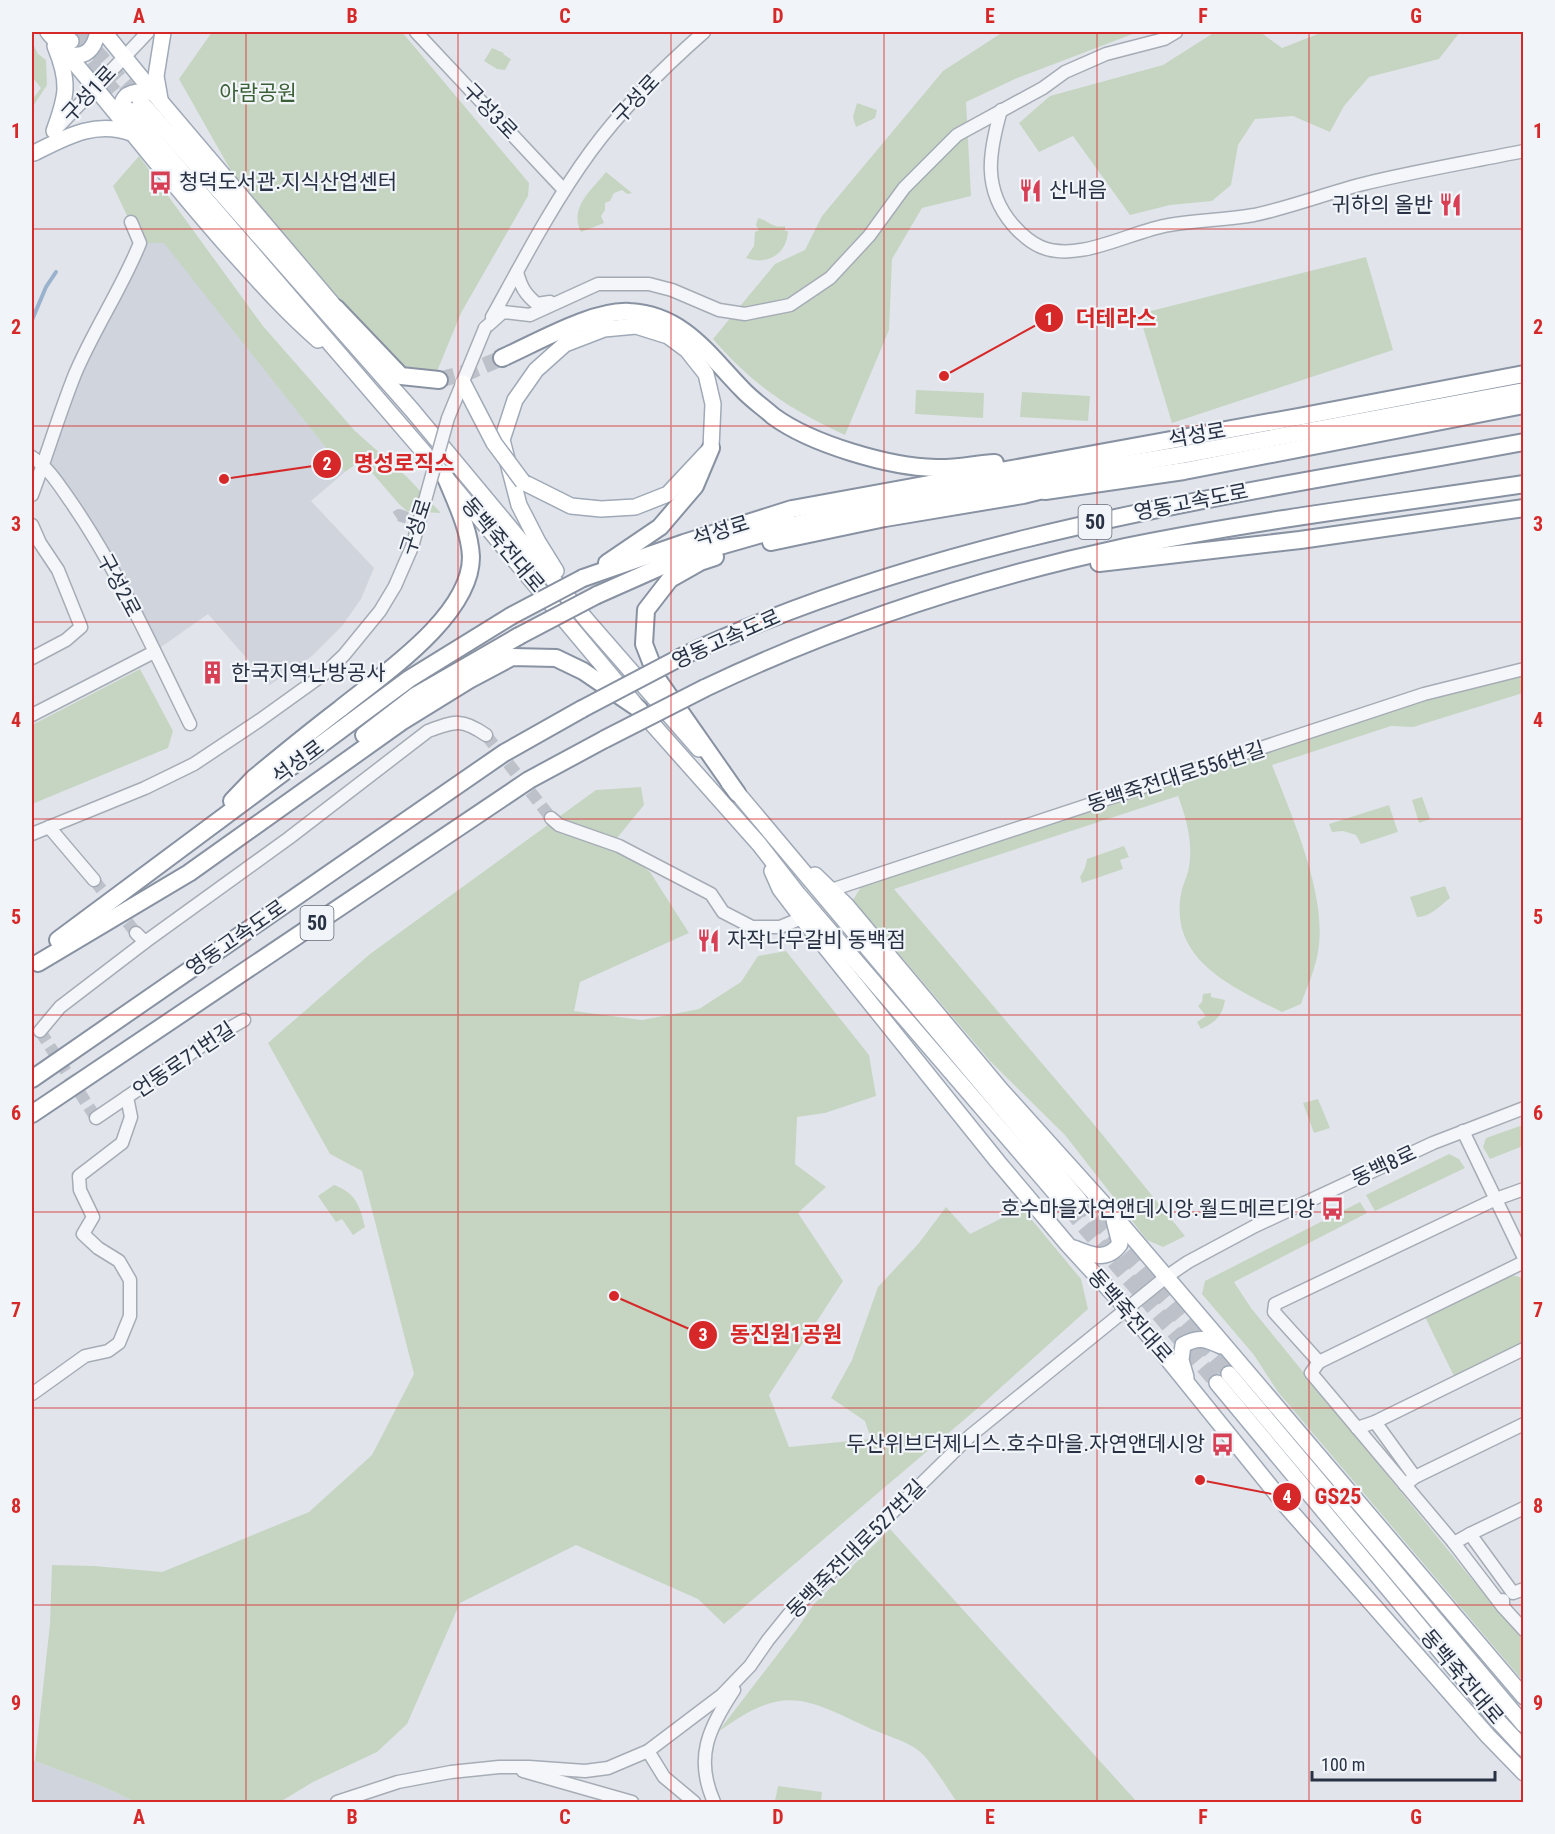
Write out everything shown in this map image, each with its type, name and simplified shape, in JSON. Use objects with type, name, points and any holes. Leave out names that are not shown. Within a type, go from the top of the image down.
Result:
[{"type":"highway","points":[[336,308],[401,376],[439,380]]},
{"type":"highway","points":[[502,358],[594,317],[628,311],[659,317],[690,333],[744,391],[776,417],[813,438],[852,453],[937,469],[1071,458]]},
{"type":"highway","name":"석성로","points":[[34,963],[409,679],[511,616],[583,578],[792,509],[1524,374]]},
{"type":"highway","name":"석성로","points":[[34,963],[191,866],[415,696],[519,636],[597,595],[685,556],[793,525],[902,501],[1181,455],[1524,391]]},
{"type":"highway","points":[[737,793],[658,680],[644,644],[646,610],[670,579],[700,562],[741,548],[885,518],[1184,471],[1524,405]]},
{"type":"highway","name":"영동고속도로","points":[[32,1079],[504,753],[582,709],[736,631],[834,595],[977,551],[1160,508],[1524,442]]},
{"type":"highway","points":[[583,578],[660,527],[695,486],[711,448]]},
{"type":"highway","points":[[1023,495],[1181,455]]},
{"type":"highway","points":[[202,834],[254,777],[411,652],[444,618],[465,586],[471,557],[461,516],[446,478]]},
{"type":"highway","name":"영동고속도로","points":[[32,1114],[529,780],[605,739],[763,660],[852,625],[1023,571],[1197,533],[1524,484]]},
{"type":"highway","points":[[1023,571],[1300,540],[1524,508]]},
{"type":"highway","points":[[34,963],[189,873],[401,722],[512,657],[556,658],[583,671],[639,709]]},
{"type":"main road","points":[[60,39],[77,57],[92,47],[98,32]]},
{"type":"main road","points":[[104,32],[336,308],[377,371]]},
{"type":"main road","points":[[158,98],[156,76],[163,32]]},
{"type":"main road","points":[[60,39],[96,86],[130,110]]},
{"type":"main road","points":[[54,131],[63,105],[66,80],[60,39]]},
{"type":"main road","points":[[130,110],[121,104],[124,98],[135,92],[146,91],[158,98]]},
{"type":"main road","points":[[130,110],[131,133]]},
{"type":"main road","name":"동백죽전대로","points":[[130,110],[446,478],[639,709],[764,838],[1074,1205]]},
{"type":"main road","name":"동백죽전대로","points":[[130,110],[377,371],[590,624],[737,793],[764,838],[780,889],[802,918],[998,1162],[1068,1245],[1128,1310],[1287,1508],[1488,1736],[1524,1773]]},
{"type":"main road","points":[[33,155],[70,135],[92,129],[117,128],[131,133],[196,212],[291,317],[351,367]]},
{"type":"main road","points":[[463,383],[494,443],[523,482],[571,506],[601,510],[635,507],[668,494],[711,448],[713,404],[706,374],[687,350],[668,336],[636,326],[604,329],[565,344],[536,370],[515,400],[502,440],[519,505],[538,542],[590,624]]},
{"type":"main road","name":"동백죽전대로","points":[[764,838],[831,890],[847,906],[1002,1091],[1111,1212],[1524,1697]]},
{"type":"main road","points":[[1068,1245],[1096,1257],[1107,1255],[1117,1249],[1120,1244],[1118,1230],[1111,1212]]},
{"type":"main road","points":[[1188,1384],[1181,1360],[1183,1345],[1200,1338],[1224,1347]]},
{"type":"main road","name":"동백죽전대로","points":[[1524,1725],[1223,1378],[1500,1723],[1524,1749]]},
{"type":"main road","points":[[1500,1723],[1524,1761]]},
{"type":"street","name":"구성1로","points":[[33,155],[148,32]]},
{"type":"street","name":"구성3로","points":[[416,32],[564,190]]},
{"type":"street","name":"구성로","points":[[32,834],[145,788],[194,764],[324,674],[344,655],[380,611],[395,586],[412,547],[448,418],[486,328],[564,190],[591,150],[627,105],[704,32]]},
{"type":"street","points":[[486,328],[503,312],[530,315],[598,284],[649,284],[672,290],[719,310],[745,314],[790,305],[830,278],[869,237],[904,188],[957,135],[1042,88],[1065,72],[1106,54],[1164,39],[1176,32]]},
{"type":"street","points":[[1001,110],[990,159],[994,193],[1000,207],[1018,230],[1041,247],[1053,250],[1073,251],[1090,248],[1168,225],[1254,215],[1317,199],[1362,184],[1524,151]]},
{"type":"street","points":[[32,495],[75,375],[110,302],[129,270],[140,243],[131,222]]},
{"type":"street","points":[[517,272],[522,289],[537,304],[561,300]]},
{"type":"street","name":"구성2로","points":[[32,457],[44,465],[90,530],[190,724]]},
{"type":"street","points":[[32,525],[40,543],[58,570],[81,627],[66,640],[32,658]]},
{"type":"street","points":[[32,715],[154,652]]},
{"type":"street","name":"동백죽전대로556번길","points":[[831,890],[1424,694],[1524,669]]},
{"type":"street","points":[[40,1031],[60,1007],[145,942],[289,838],[428,731],[453,721],[471,725],[486,735]]},
{"type":"street","points":[[551,818],[559,825],[619,846],[711,894],[723,912],[752,927],[780,927],[802,918]]},
{"type":"street","points":[[49,827],[94,880]]},
{"type":"street","points":[[136,933],[145,942]]},
{"type":"street","name":"언동로71번길","points":[[32,1394],[85,1356],[108,1352],[119,1343],[130,1316],[130,1280],[119,1261],[98,1248],[83,1234],[93,1217],[80,1190],[79,1176],[122,1143],[131,1117],[127,1097],[216,1036],[244,1020]]},
{"type":"street","points":[[96,1118],[127,1097]]},
{"type":"street","name":"동백8로","points":[[1128,1310],[1166,1277],[1188,1262],[1255,1226],[1463,1131],[1524,1108]]},
{"type":"street","points":[[1410,1481],[1357,1428],[1311,1373],[1319,1362],[1524,1260],[1463,1131]]},
{"type":"street","points":[[1319,1362],[1274,1312],[1275,1304],[1496,1199],[1524,1189]]},
{"type":"street","name":"동백죽전대로527번길","points":[[337,1803],[365,1792],[451,1772],[511,1767],[596,1770],[608,1768],[648,1751],[722,1695],[750,1666],[789,1614],[970,1436],[1128,1310]]},
{"type":"street","points":[[1357,1428],[1375,1422],[1524,1348]]},
{"type":"street","points":[[1375,1422],[1410,1481],[1454,1543],[1503,1607],[1524,1630]]},
{"type":"street","points":[[1410,1481],[1524,1424]]},
{"type":"street","points":[[1454,1543],[1524,1508]]},
{"type":"street","points":[[1470,1534],[1518,1591],[1502,1598],[1503,1607]]},
{"type":"street","points":[[714,1803],[704,1765],[707,1741],[717,1716],[750,1666]]},
{"type":"street","points":[[648,1751],[664,1777],[694,1803]]},
{"type":"street","points":[[511,1767],[632,1803]]},
{"type":"shaded area","points":[[164,242],[345,472],[311,501],[374,568],[361,599],[342,626],[312,656],[270,685],[208,614],[154,652],[145,633],[44,465],[75,375],[140,243]]},
{"type":"shaded area","points":[[32,1761],[104,1787],[135,1802],[32,1802]]},
{"type":"green space","name":"아람공원","points":[[212,32],[402,32],[529,183],[528,196],[461,313],[431,386],[411,381],[247,199],[179,79]]},
{"type":"green space","points":[[1003,32],[1138,32],[1015,79],[966,102],[971,196],[922,208],[892,259],[889,330],[845,435],[789,406],[773,395],[728,356],[713,339],[775,264],[805,250],[822,216],[943,71]]},
{"type":"green space","points":[[1215,32],[1260,32],[1282,48],[1323,32],[1460,32],[1439,59],[1369,77],[1344,106],[1330,132],[1293,116],[1255,119],[1238,145],[1231,185],[1212,201],[1170,205],[1130,215],[1073,136],[1039,152],[1019,123],[1050,96],[1163,65]]},
{"type":"green space","points":[[32,42],[38,54],[46,60],[47,85],[32,108],[32,100],[41,88],[32,77]]},
{"type":"green space","points":[[492,48],[511,59],[505,70],[497,69],[484,61]]},
{"type":"green space","points":[[857,103],[877,110],[875,118],[856,127],[853,117]]},
{"type":"green space","points":[[139,156],[263,326],[355,431],[407,477],[441,513],[407,511],[361,460],[345,472],[164,243],[140,243],[113,186]]},
{"type":"green space","points":[[606,172],[632,193],[627,194],[622,190],[614,193],[610,201],[605,203],[605,210],[601,216],[604,223],[581,232],[578,223],[580,207],[588,193]]},
{"type":"green space","points":[[758,218],[777,226],[785,226],[785,231],[788,231],[787,239],[780,252],[768,259],[746,258],[754,246],[755,232],[759,230],[756,225]]},
{"type":"green space","points":[[1366,257],[1393,350],[1172,423],[1139,314]]},
{"type":"green space","points":[[916,390],[984,393],[983,418],[915,414]]},
{"type":"green space","points":[[1022,392],[1090,396],[1088,421],[1020,417]]},
{"type":"green space","points":[[140,669],[173,731],[168,748],[32,804],[32,725]]},
{"type":"green space","points":[[1523,675],[1523,693],[1413,727],[1391,726],[1272,765],[1306,857],[1318,906],[1320,930],[1317,959],[1301,1004],[1282,1012],[1224,981],[1193,952],[1184,934],[1180,913],[1182,889],[1190,862],[1190,843],[1178,796],[894,889],[1097,1128],[1185,1236],[1163,1247],[1147,1240],[1065,1135],[990,1061],[853,900],[861,887],[1411,703]]},
{"type":"green space","points":[[641,787],[644,805],[613,843],[650,872],[689,933],[580,982],[574,1011],[642,1020],[699,1009],[741,982],[758,956],[786,951],[869,1055],[876,1096],[825,1113],[797,1117],[795,1164],[826,1187],[798,1213],[843,1281],[769,1395],[789,1447],[871,1439],[865,1421],[831,1398],[852,1360],[878,1287],[919,1243],[946,1207],[970,1234],[1022,1208],[1081,1279],[1088,1309],[978,1408],[724,1624],[698,1599],[576,1545],[460,1603],[407,1724],[377,1752],[313,1782],[280,1802],[135,1802],[104,1787],[35,1761],[50,1624],[52,1565],[162,1572],[309,1512],[372,1455],[414,1374],[362,1171],[330,1154],[268,1043],[370,954],[596,790]]},
{"type":"green space","points":[[1422,797],[1430,819],[1419,823],[1412,800]]},
{"type":"green space","points":[[1389,805],[1398,832],[1361,844],[1356,835],[1343,831],[1332,832],[1329,824]]},
{"type":"green space","points":[[1124,846],[1129,857],[1120,860],[1123,869],[1082,883],[1080,877],[1087,859]]},
{"type":"green space","points":[[1445,886],[1450,898],[1431,913],[1417,917],[1410,897]]},
{"type":"green space","points":[[1211,993],[1211,997],[1225,1000],[1224,1005],[1218,1018],[1201,1029],[1197,1022],[1206,1016],[1198,1006],[1202,1002],[1203,994]]},
{"type":"green space","points":[[1318,1099],[1330,1128],[1314,1133],[1303,1103]]},
{"type":"green space","points":[[1523,1125],[1523,1146],[1490,1159],[1483,1147],[1486,1138]]},
{"type":"green space","points":[[1449,1154],[1459,1159],[1465,1168],[1375,1211],[1366,1195]]},
{"type":"green space","points":[[334,1185],[352,1196],[361,1213],[365,1227],[353,1235],[342,1219],[336,1222],[318,1196]]},
{"type":"green space","points":[[1360,1202],[1367,1213],[1234,1282],[1251,1308],[1523,1639],[1523,1681],[1278,1392],[1254,1355],[1202,1294],[1205,1281]]},
{"type":"green space","points":[[1512,1275],[1523,1278],[1523,1342],[1454,1376],[1425,1317]]},
{"type":"green space","points":[[890,1529],[1137,1802],[957,1802],[928,1760],[915,1748],[826,1709],[792,1700],[759,1707],[718,1732],[814,1604]]},
{"type":"green space","points":[[778,1786],[822,1792],[821,1802],[775,1801]]},
{"type":"waterway","points":[[32,320],[46,287],[56,272]]},
{"type":"tunnel","points":[[79,32],[140,101]]},
{"type":"tunnel","points":[[75,45],[129,109]]},
{"type":"tunnel","points":[[439,380],[471,371],[502,358]]},
{"type":"tunnel","points":[[396,517],[399,515],[425,524]]},
{"type":"tunnel","points":[[486,735],[551,818]]},
{"type":"tunnel","points":[[94,880],[136,933]]},
{"type":"tunnel","points":[[40,1031],[96,1118]]},
{"type":"tunnel","points":[[1080,1201],[1229,1374]]},
{"type":"tunnel","points":[[1069,1209],[1217,1383]]},
{"type":"place","name":"청덕도서관.지식산업센터","points":[[161,182]]},
{"type":"place","name":"산내음","points":[[1031,190]]},
{"type":"place","name":"귀하의 올반","points":[[1451,205]]},
{"type":"place","name":"더테라스","points":[[944,376]]},
{"type":"place","name":"명성로직스","points":[[224,479]]},
{"type":"place","name":"한국지역난방공사","points":[[213,673]]},
{"type":"place","name":"자작나무갈비 동백점","points":[[709,940]]},
{"type":"place","name":"호수마을자연앤데시앙.월드메르디앙","points":[[1333,1209]]},
{"type":"place","name":"동진원1공원","points":[[614,1296]]},
{"type":"place","name":"두산위브더제니스.호수마을.자연앤데시앙","points":[[1223,1444]]},
{"type":"place","name":"GS25","points":[[1200,1480]]}]
